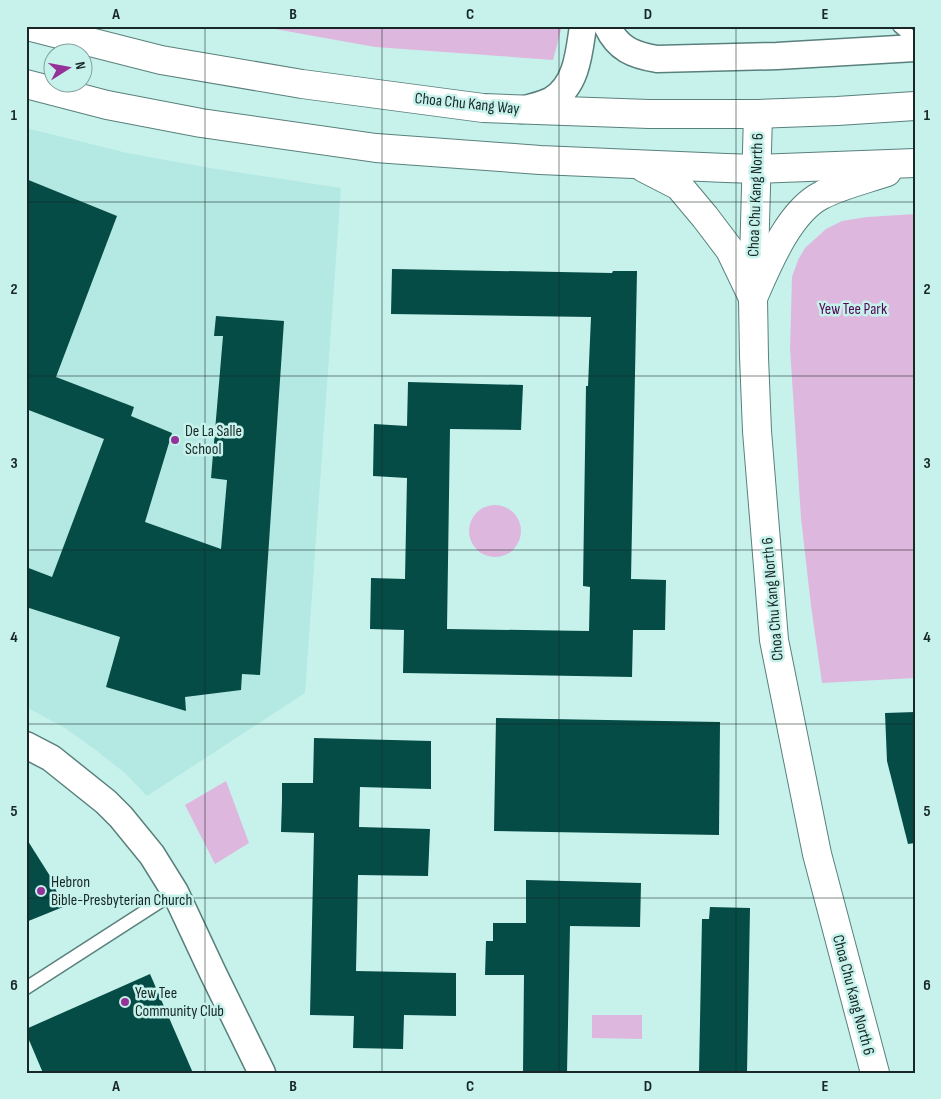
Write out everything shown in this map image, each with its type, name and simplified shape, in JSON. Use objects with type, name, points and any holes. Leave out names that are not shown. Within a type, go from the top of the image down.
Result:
[{"type":"main road","name":"Choa Chu Kang Way","points":[[27,26],[161,60],[302,84],[482,108],[649,114],[758,114],[837,112],[915,106]]},
{"type":"main road","points":[[26,84],[107,104],[201,123],[376,148],[638,164],[757,168],[915,163]]},
{"type":"main road","name":"Choa Chu Kang North 6","points":[[758,114],[753,298],[757,431],[774,640],[817,854],[875,1073]]},
{"type":"main road","points":[[753,298],[775,248],[798,214],[821,195],[915,163]]},
{"type":"main road","points":[[638,164],[679,186],[730,250],[753,298]]},
{"type":"street","points":[[521,110],[550,101],[562,93],[571,80],[576,65],[583,26]]},
{"type":"street","points":[[607,26],[613,39],[625,48],[639,56],[657,59],[776,56],[915,48]]},
{"type":"street","points":[[26,745],[51,758],[106,802],[146,848],[175,892],[262,1073]]},
{"type":"lane","points":[[899,26],[915,40]]},
{"type":"lane","points":[[26,988],[175,892]]},
{"type":"shaded area","name":"De La Salle School","points":[[26,128],[127,153],[341,188],[305,693],[147,796],[126,774],[97,751],[65,728],[26,707]]},
{"type":"green space","points":[[258,26],[562,26],[553,60],[375,47]]},
{"type":"green space","name":"Yew Tee Park","points":[[915,214],[915,678],[822,683],[801,518],[790,348],[792,277],[805,248],[826,229],[842,221],[867,217]]},
{"type":"green space","points":[[495,505],[505,507],[513,513],[519,521],[521,531],[519,541],[513,549],[505,555],[495,557],[485,555],[477,549],[471,541],[469,531],[471,521],[477,513],[485,507]]},
{"type":"green space","points":[[226,781],[249,843],[215,864],[185,805]]},
{"type":"green space","points":[[592,1015],[642,1015],[642,1039],[592,1038]]},
{"type":"building","points":[[26,179],[117,216],[56,377],[134,407],[131,416],[172,433],[145,522],[221,549],[227,480],[211,478],[223,336],[214,336],[216,316],[284,321],[260,675],[242,674],[241,690],[185,697],[186,711],[106,687],[120,637],[26,607],[26,567],[52,577],[104,439],[26,409]]},
{"type":"building","points":[[392,269],[612,273],[613,271],[637,271],[631,579],[666,580],[665,630],[633,630],[632,677],[403,673],[404,630],[370,629],[371,578],[405,579],[407,478],[373,476],[374,424],[407,426],[408,382],[523,385],[521,430],[450,429],[447,629],[589,631],[590,587],[583,586],[586,386],[588,386],[591,317],[391,314]]},
{"type":"building","points":[[915,712],[915,843],[908,844],[887,761],[885,713]]},
{"type":"building","points":[[496,718],[720,722],[719,835],[494,831]]},
{"type":"building","points":[[314,738],[431,741],[431,789],[360,787],[359,827],[430,829],[428,876],[358,875],[356,971],[456,973],[456,1016],[404,1015],[403,1049],[353,1048],[354,1016],[310,1015],[314,833],[281,832],[282,783],[313,783]]},
{"type":"building","name":"Hebron Bible-Presbyterian Church","points":[[26,838],[50,876],[63,907],[26,922]]},
{"type":"building","points":[[526,880],[641,883],[640,927],[570,926],[567,1073],[523,1073],[524,975],[485,975],[486,941],[493,941],[493,923],[526,923]]},
{"type":"building","points":[[710,907],[750,908],[747,1073],[699,1073],[702,919],[709,919]]},
{"type":"building","name":"Yew Tee Community Club","points":[[150,974],[193,1073],[43,1073],[26,1029]]},
{"type":"place","name":"De La Salle School","points":[[175,440]]},
{"type":"place","name":"Hebron Bible-Presbyterian Church","points":[[41,891]]},
{"type":"place","name":"Yew Tee Community Club","points":[[125,1002]]}]
